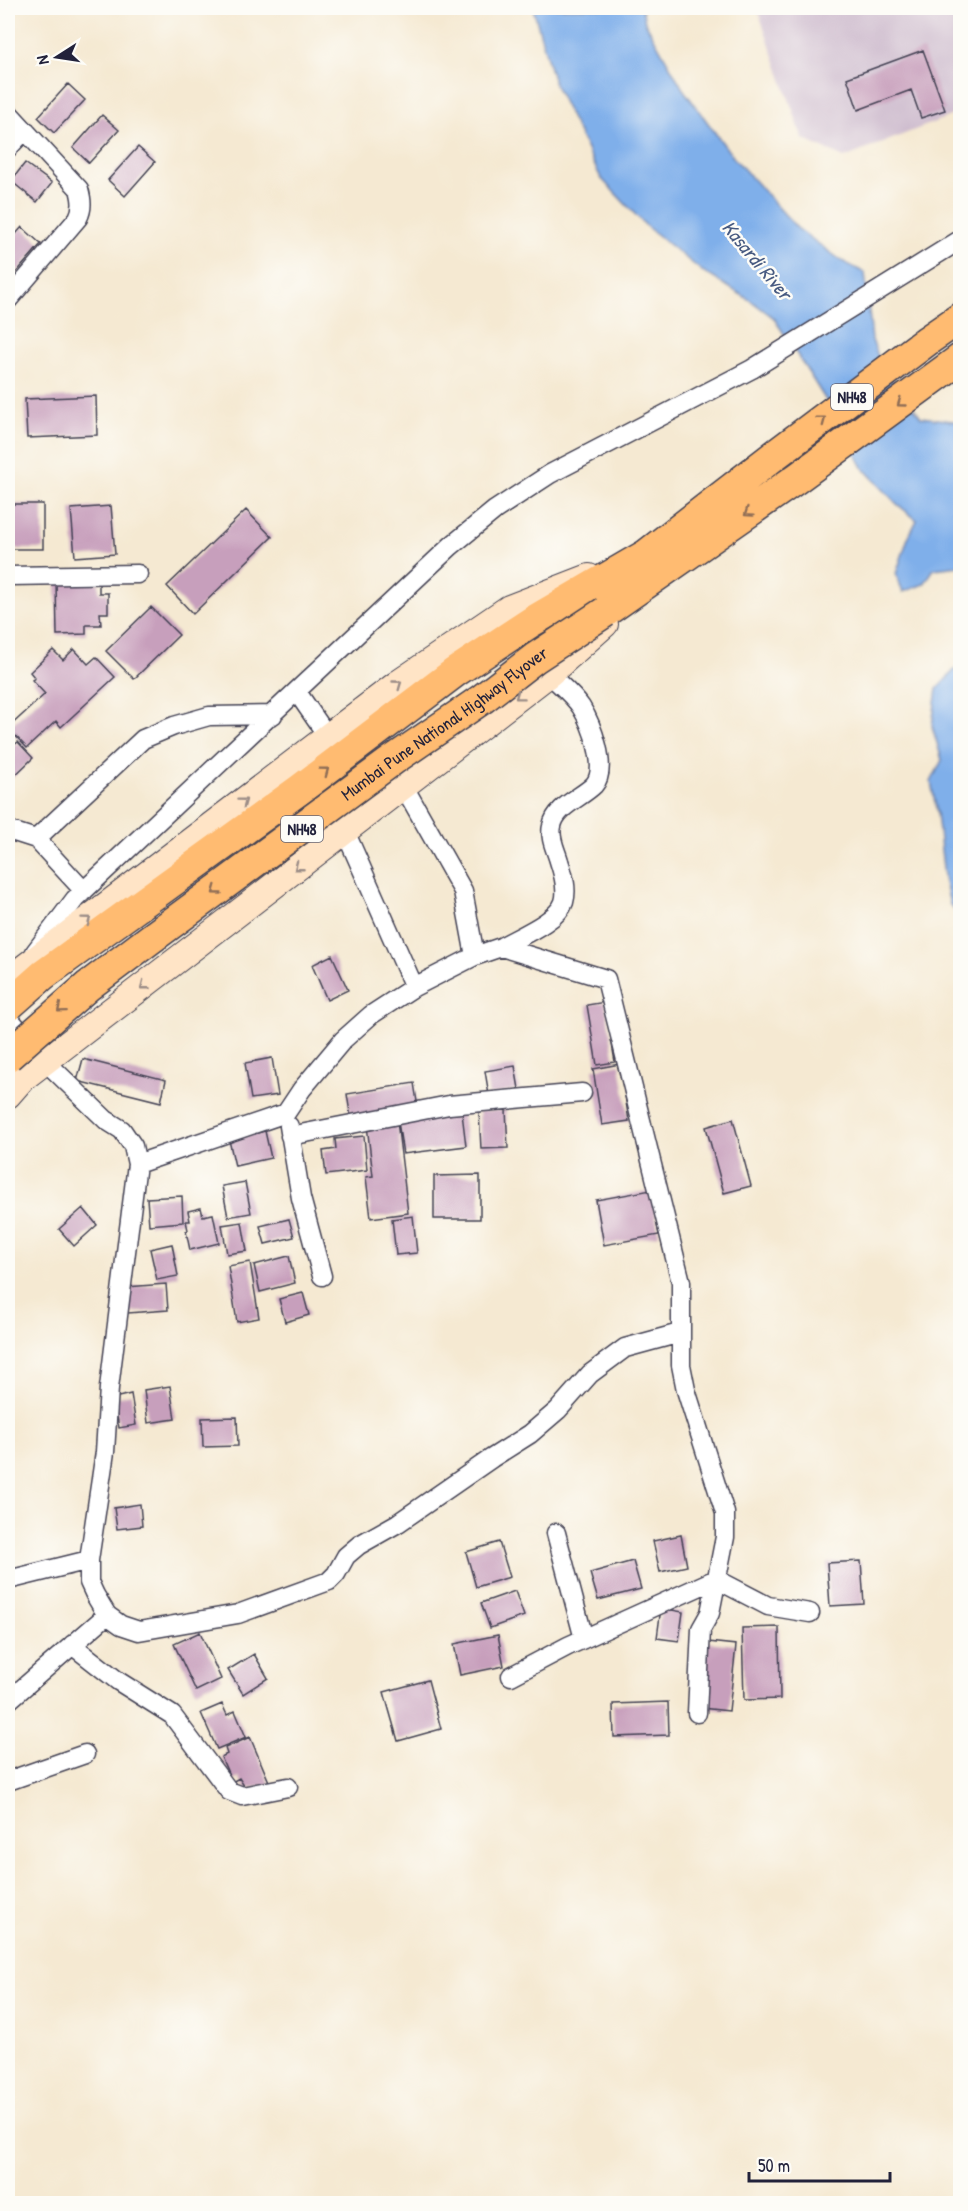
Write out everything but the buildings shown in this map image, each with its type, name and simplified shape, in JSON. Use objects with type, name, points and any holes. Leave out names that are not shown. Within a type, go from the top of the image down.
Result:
[{"type":"highway","name":"NH48","points":[[652,566],[775,455],[960,318]]},
{"type":"highway","name":"NH48","points":[[652,566],[796,479],[954,364]]},
{"type":"highway","name":"Mumbai Pune National Highway Flyover","points":[[8,1006],[43,975],[299,790],[455,672],[531,622],[596,600],[652,566]]},
{"type":"highway","name":"Mumbai Pune National Highway Flyover","points":[[8,1056],[88,987],[149,940],[536,658],[596,600]]},
{"type":"main road","points":[[8,1095],[22,1079],[45,1061],[549,674],[652,566]]},
{"type":"main road","points":[[14,975],[397,684],[509,608],[652,566]]},
{"type":"street","points":[[8,112],[79,189],[82,210],[78,218],[8,300]]},
{"type":"street","points":[[8,148],[25,130]]},
{"type":"street","points":[[14,975],[75,899],[451,546],[495,510],[550,474],[752,369],[960,240]]},
{"type":"street","points":[[8,576],[138,574]]},
{"type":"street","points":[[137,1164],[286,1113],[302,1089],[343,1040],[371,1015],[414,987],[475,956],[501,947],[553,917],[564,902],[565,878],[551,835],[552,824],[562,810],[595,783],[600,772],[594,736],[580,706],[549,674]]},
{"type":"street","points":[[297,692],[328,737]]},
{"type":"street","points":[[36,839],[143,739],[174,726],[209,717],[273,715]]},
{"type":"street","points":[[403,785],[464,891],[475,956]]},
{"type":"street","points":[[8,830],[36,839],[84,891]]},
{"type":"street","points":[[345,831],[414,987]]},
{"type":"street","points":[[501,947],[606,979],[681,1282],[681,1365],[686,1390],[725,1513],[725,1537],[710,1613],[700,1629],[697,1713]]},
{"type":"street","points":[[8,1017],[45,1061],[106,1120],[122,1130],[133,1146],[137,1164],[109,1388],[105,1452],[89,1560],[89,1582],[107,1615],[121,1625],[139,1631],[238,1614],[329,1581],[336,1574],[346,1556],[359,1545],[408,1517],[530,1434],[558,1410],[590,1374],[625,1348],[681,1333]]},
{"type":"street","points":[[290,1136],[449,1105],[582,1093]]},
{"type":"street","points":[[286,1113],[302,1198],[322,1276]]},
{"type":"street","points":[[556,1533],[584,1639]]},
{"type":"street","points":[[8,1580],[89,1560]]},
{"type":"street","points":[[716,1579],[768,1606],[810,1613]]},
{"type":"street","points":[[511,1676],[584,1639],[716,1579]]},
{"type":"street","points":[[8,1701],[107,1615]]},
{"type":"street","points":[[72,1645],[118,1682],[172,1715],[229,1791],[242,1796],[288,1787]]},
{"type":"street","points":[[8,1781],[85,1754]]},
{"type":"shaded area","points":[[757,8],[960,8],[960,112],[844,158],[803,139]]},
{"type":"water","name":"Kasardi River","points":[[533,8],[642,8],[645,22],[683,89],[733,157],[797,228],[842,261],[865,273],[872,340],[881,364],[921,417],[960,422],[960,568],[959,566],[934,569],[924,584],[903,592],[896,574],[908,538],[917,520],[897,504],[864,469],[827,402],[774,318],[750,300],[702,271],[647,227],[601,178],[554,83]]},
{"type":"water","points":[[960,664],[960,917],[950,905],[931,782],[942,760],[932,726],[937,689]]}]
